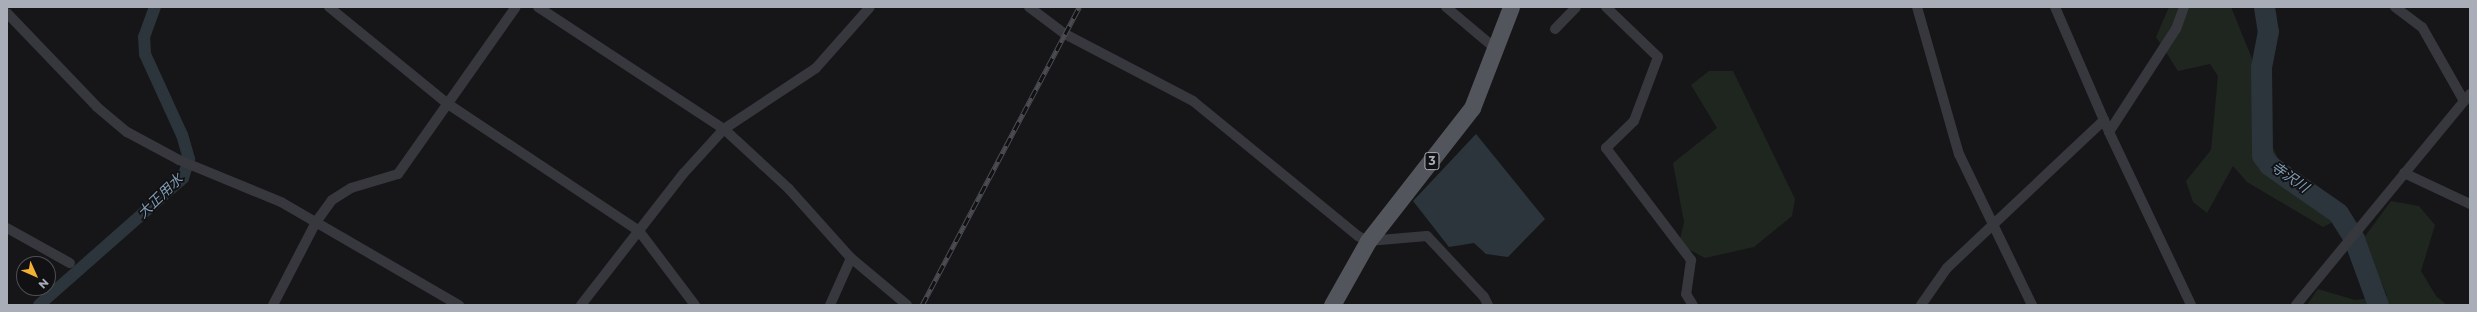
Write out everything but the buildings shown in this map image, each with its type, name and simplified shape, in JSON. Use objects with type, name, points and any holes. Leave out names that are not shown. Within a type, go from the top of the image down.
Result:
[{"type":"main road","name":"3","points":[[1332,305],[1368,241],[1459,128],[1480,93],[1497,50],[1511,7]]},
{"type":"street","points":[[329,7],[448,104],[639,231],[695,305]]},
{"type":"street","points":[[273,305],[316,222],[332,200],[351,188],[398,174],[516,7]]},
{"type":"street","points":[[538,7],[724,129],[789,188],[851,258],[907,305]]},
{"type":"street","points":[[581,305],[639,231],[724,129],[816,68],[870,7]]},
{"type":"street","points":[[1028,7],[1065,34],[1193,101],[1368,241],[1428,236],[1484,297],[1488,305]]},
{"type":"street","points":[[1446,7],[1497,50]]},
{"type":"street","points":[[1555,29],[1576,7]]},
{"type":"street","points":[[1606,7],[1658,57],[1634,121],[1606,148],[1691,260],[1686,294],[1693,305]]},
{"type":"street","points":[[1917,7],[1959,154],[1992,226],[2032,305]]},
{"type":"street","points":[[2055,7],[2109,132],[2191,305]]},
{"type":"street","points":[[2109,132],[2176,29],[2184,7]]},
{"type":"street","points":[[2296,305],[2467,98],[2422,27],[2395,7]]},
{"type":"street","points":[[7,13],[114,123],[179,160],[262,194],[316,222],[459,305]]},
{"type":"street","points":[[1921,305],[1947,268],[2104,120]]},
{"type":"street","points":[[2404,173],[2470,204]]},
{"type":"street","points":[[7,228],[70,263]]},
{"type":"street","points":[[830,305],[851,258]]},
{"type":"shaded area","points":[[2169,7],[2231,7],[2255,66],[2266,134],[2282,166],[2316,190],[2335,221],[2323,227],[2247,182],[2233,166],[2207,213],[2193,202],[2186,181],[2211,150],[2218,76],[2210,64],[2178,71],[2156,37]]},
{"type":"shaded area","points":[[1709,71],[1733,71],[1795,199],[1792,216],[1754,247],[1705,258],[1679,244],[1684,222],[1673,163],[1717,128],[1691,85]]},
{"type":"shaded area","points":[[1476,134],[1545,219],[1508,257],[1486,254],[1474,243],[1449,247],[1413,201]]},
{"type":"shaded area","points":[[2391,201],[2419,206],[2435,225],[2421,271],[2436,296],[2447,305],[2307,305],[2318,289],[2355,300],[2387,296],[2363,239]]},
{"type":"waterway","name":"大正用水","points":[[39,305],[183,178],[189,159],[182,135],[145,54],[144,37],[155,7]]},
{"type":"waterway","name":"寺沢川","points":[[2264,7],[2268,31],[2261,68],[2262,155],[2269,165],[2338,213],[2354,239],[2378,305]]},
{"type":"railway","points":[[922,305],[1079,7]]}]
